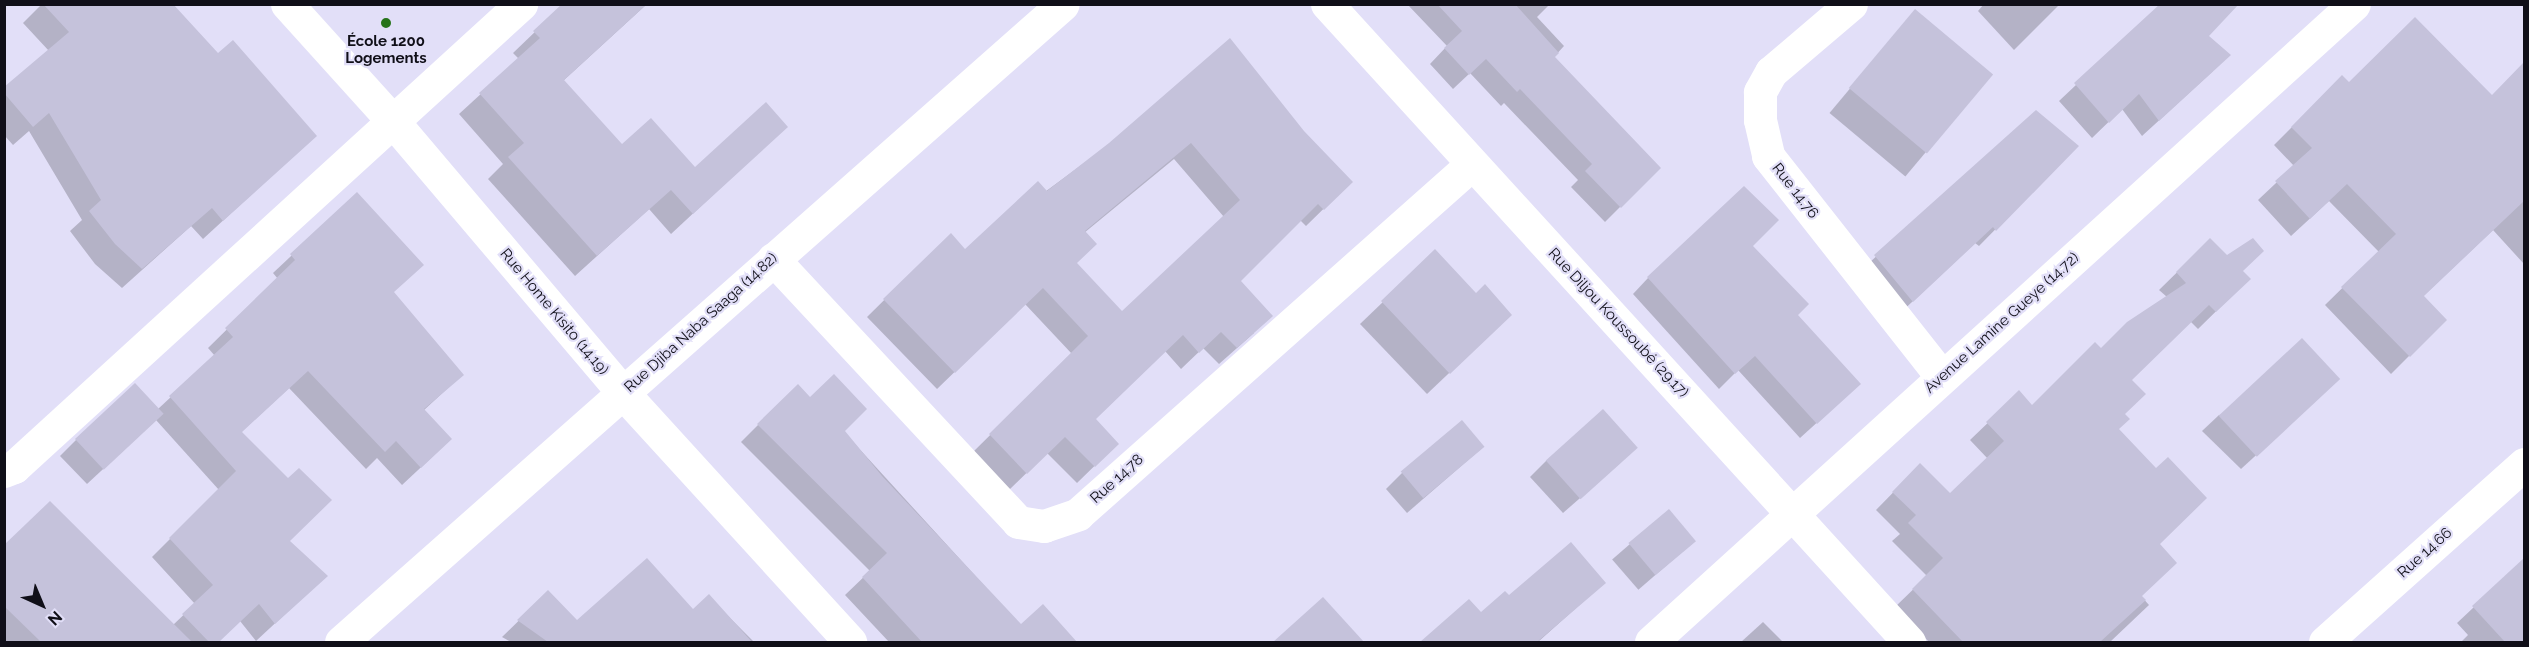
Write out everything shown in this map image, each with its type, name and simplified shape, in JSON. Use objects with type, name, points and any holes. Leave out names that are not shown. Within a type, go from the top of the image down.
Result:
[{"type":"street","name":"Rue Home Kisito (14.19)","points":[[287,4],[391,119],[623,393],[849,642]]},
{"type":"street","points":[[4,471],[14,466],[391,119],[521,4]]},
{"type":"street","name":"Rue Djiba Naba Saaga (14.82)","points":[[341,642],[1063,4]]},
{"type":"street","name":"Rue Diljou Koussoubé (29.17)","points":[[1326,4],[1909,642]]},
{"type":"street","name":"Rue 14.76","points":[[1851,4],[1771,72],[1760,92],[1760,120],[1768,156],[1942,377]]},
{"type":"street","name":"Avenue Lamine Gueye (14.72)","points":[[1652,642],[1795,516],[1942,377],[2354,4]]},
{"type":"street","name":"Rue 14.78","points":[[773,259],[1018,522],[1044,526],[1078,514],[1472,164]]},
{"type":"street","name":"Rue 14.66","points":[[2325,642],[2524,464]]},
{"type":"building","points":[[43,4],[173,4],[218,53],[233,40],[317,136],[223,221],[212,208],[142,269],[115,244],[89,211],[101,200],[49,113],[33,127],[4,93],[4,87],[69,32]]},
{"type":"building","points":[[562,4],[647,4],[564,80],[622,144],[651,118],[695,167],[766,102],[788,127],[693,214],[671,190],[597,256],[508,157],[524,143],[479,93],[540,38],[533,31]]},
{"type":"building","points":[[1437,4],[1515,4],[1559,53],[1555,57],[1661,168],[1621,208],[1585,171],[1592,164],[1520,89],[1517,92],[1486,59],[1469,75],[1444,48],[1462,31]]},
{"type":"building","points":[[2160,4],[2239,4],[2209,36],[2231,55],[2159,121],[2139,94],[2109,123],[2074,83]]},
{"type":"building","points":[[1915,9],[1993,75],[1927,153],[1849,88]]},
{"type":"building","points":[[2415,17],[2492,95],[2524,62],[2524,201],[2424,296],[2447,320],[2410,357],[2341,287],[2396,234],[2347,184],[2310,219],[2275,181],[2312,148],[2291,127],[2342,75],[2349,82]]},
{"type":"building","points":[[1230,38],[1304,131],[1353,182],[1324,210],[1318,204],[1241,281],[1273,316],[1237,348],[1221,332],[1199,353],[1183,335],[1096,419],[1119,444],[1095,467],[1065,437],[1027,474],[989,434],[1088,336],[1043,288],[955,373],[883,299],[951,233],[965,249],[1038,181],[1047,191],[1109,143]],"holes":[[[1191,143],[1240,200],[1122,311],[1077,263],[1097,244],[1085,231]]]},
{"type":"building","points":[[2036,110],[2079,146],[1996,231],[1993,227],[1913,302],[1874,255]]},
{"type":"building","points":[[1744,186],[1779,220],[1753,246],[1809,304],[1798,315],[1861,384],[1817,424],[1755,356],[1735,374],[1647,277]]},
{"type":"building","points":[[357,192],[424,265],[394,292],[464,375],[424,409],[452,439],[421,468],[396,441],[385,452],[308,371],[242,432],[288,478],[299,468],[332,500],[290,541],[328,576],[275,624],[259,604],[219,642],[209,642],[182,614],[213,585],[169,538],[236,471],[169,396],[233,337],[225,328],[295,260],[290,254]]},
{"type":"building","points":[[2210,238],[2227,255],[2253,238],[2264,251],[2243,271],[2251,279],[2216,312],[2209,305],[2132,380],[2146,394],[2125,414],[2130,419],[2119,429],[2156,468],[2168,457],[2207,498],[2160,544],[2177,563],[2142,596],[2146,600],[2100,642],[1963,642],[1912,589],[1943,558],[1908,523],[1916,515],[1892,492],[1920,463],[1950,493],[2004,441],[1986,422],[2019,390],[2032,405],[2095,342],[2101,348],[2127,322],[2186,283],[2176,272]]},
{"type":"building","points":[[1435,249],[1476,293],[1485,284],[1512,315],[1450,374],[1381,301]]},
{"type":"building","points":[[2302,338],[2340,379],[2257,457],[2219,416]]},
{"type":"building","points":[[834,374],[867,409],[845,431],[882,476],[1021,624],[1043,604],[1077,642],[922,642],[862,577],[887,553],[757,424],[798,384],[810,397]]},
{"type":"building","points":[[135,383],[164,414],[104,470],[75,439]]},
{"type":"building","points":[[1603,409],[1638,448],[1581,499],[1546,461]]},
{"type":"building","points":[[1462,420],[1484,447],[1423,498],[1401,471]]},
{"type":"building","points":[[50,501],[192,642],[41,642],[4,606],[4,545]]},
{"type":"building","points":[[1669,509],[1696,541],[1655,575],[1628,543]]},
{"type":"building","points":[[1571,542],[1606,583],[1537,642],[1420,642],[1469,599],[1481,612],[1505,591],[1509,595]]},
{"type":"building","points":[[647,558],[693,609],[709,594],[752,642],[548,642],[517,620],[548,590],[577,620]]},
{"type":"building","points":[[2524,558],[2524,642],[2505,642],[2472,606]]},
{"type":"building","points":[[1323,597],[1364,642],[1273,642]]},
{"type":"place","name":"École 1200 Logements","points":[[386,23]]}]
